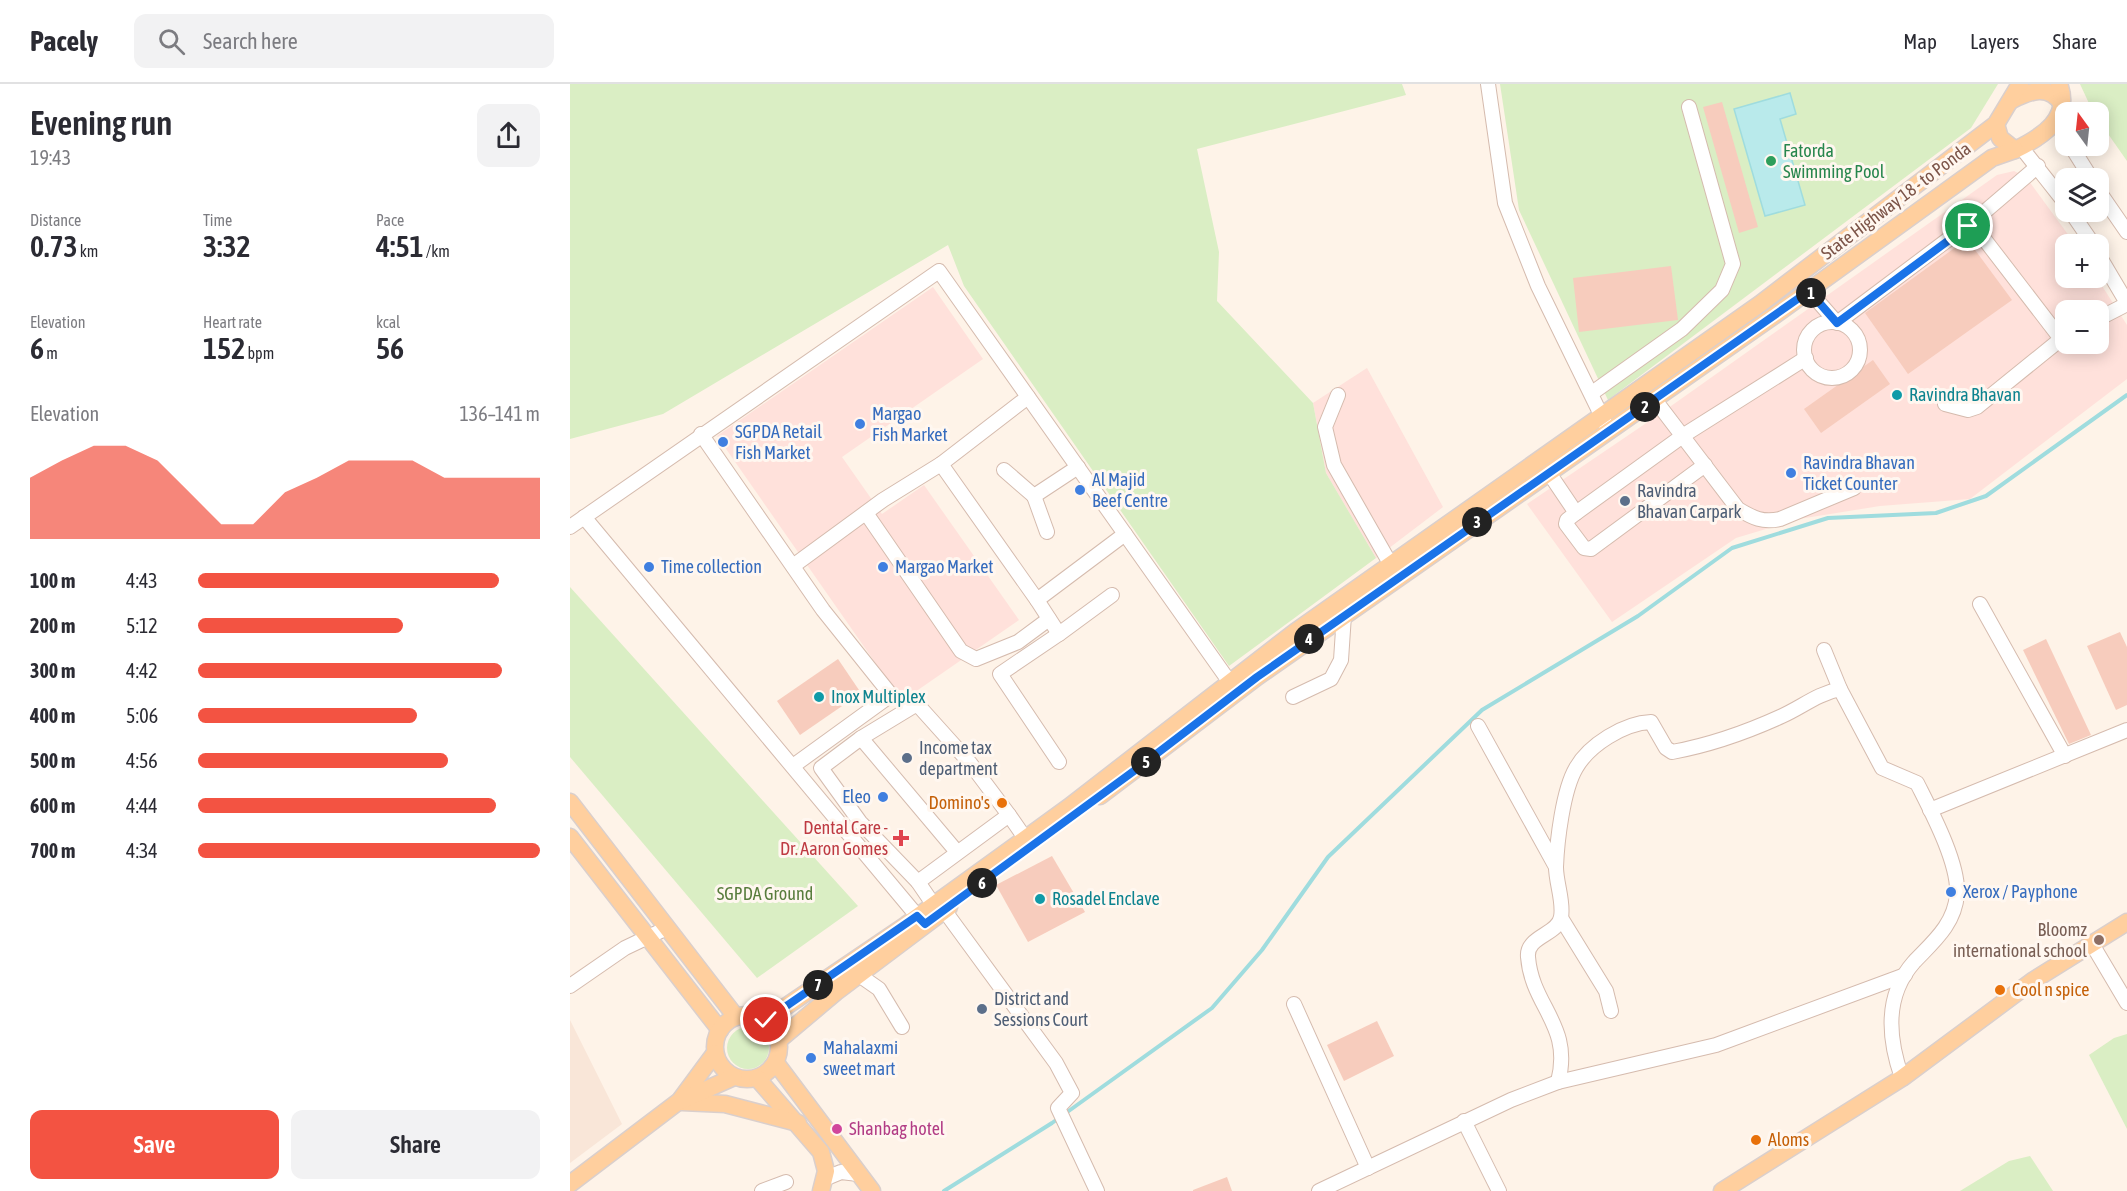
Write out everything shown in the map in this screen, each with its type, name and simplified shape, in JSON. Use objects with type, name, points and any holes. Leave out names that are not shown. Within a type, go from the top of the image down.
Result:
[{"type":"main road","name":"State Highway 18 - to Ponda","points":[[939,907],[1025,838],[1233,687],[1344,615],[1549,473],[1606,424],[1996,124],[2020,84]]},
{"type":"main road","points":[[2059,84],[2061,102]]},
{"type":"main road","points":[[2012,100],[2043,87],[2051,89],[2060,102]]},
{"type":"main road","points":[[1996,124],[2000,138],[2018,148],[2042,135],[2055,123]]},
{"type":"main road","name":"State Highway 18 - to Ponda","points":[[766,1020],[939,907],[1233,687],[1391,565],[1606,424],[1655,400],[1992,158],[2018,148]]},
{"type":"main road","points":[[570,802],[736,1017]]},
{"type":"main road","points":[[570,837],[720,1030]]},
{"type":"main road","name":"State Highway 18 - to Ponda","points":[[779,1040],[859,975],[921,920]]},
{"type":"main road","points":[[1722,1191],[1902,1078],[2034,980],[2127,922]]},
{"type":"main road","points":[[570,1184],[678,1102],[734,1077],[757,1078],[771,1070],[776,1063],[779,1040],[766,1020],[757,1016],[736,1017],[720,1030],[716,1037],[715,1053],[721,1067],[734,1077]]},
{"type":"main road","points":[[678,1102],[715,1053]]},
{"type":"main road","points":[[776,1063],[872,1191]]},
{"type":"main road","points":[[757,1078],[821,1152],[826,1171],[823,1185]]},
{"type":"main road","points":[[678,1102],[725,1104],[798,1123]]},
{"type":"street","points":[[1488,84],[1505,203],[1538,286],[1606,424]]},
{"type":"street","points":[[1592,393],[1682,328],[1722,290],[1733,264],[1689,107]]},
{"type":"street","points":[[2018,148],[2038,166],[2055,189]]},
{"type":"street","points":[[1837,323],[1968,226],[2038,166]]},
{"type":"street","points":[[2109,206],[2127,232]]},
{"type":"street","points":[[1968,226],[1975,227],[2055,328]]},
{"type":"street","points":[[570,527],[939,271],[1233,687]]},
{"type":"street","points":[[2109,273],[2127,303],[2109,313]]},
{"type":"street","points":[[1809,291],[1837,323]]},
{"type":"street","points":[[1827,323],[1837,323],[1845,326],[1858,339],[1860,357],[1856,365],[1842,376],[1833,378],[1816,373],[1806,358],[1805,348],[1812,332],[1827,323]]},
{"type":"street","points":[[1945,404],[1968,410],[1977,407],[2055,344]]},
{"type":"street","points":[[1706,465],[1591,549],[1584,548],[1566,524],[1567,520],[1576,513],[1684,435],[1806,358]]},
{"type":"street","points":[[1338,395],[1325,427],[1334,465],[1391,565]]},
{"type":"street","points":[[793,566],[866,513],[941,464],[1028,397]]},
{"type":"street","points":[[1655,400],[1684,435],[1738,509],[1754,518],[1768,522],[1854,488]]},
{"type":"street","points":[[701,434],[823,610],[891,695],[793,766]]},
{"type":"street","points":[[941,464],[1059,634]]},
{"type":"street","points":[[1034,496],[1078,467]]},
{"type":"street","points":[[1004,470],[1034,496],[1047,532]]},
{"type":"street","points":[[1549,473],[1576,513]]},
{"type":"street","points":[[866,513],[961,651],[976,659],[990,655],[1018,642],[1049,619]]},
{"type":"street","points":[[584,517],[921,920]]},
{"type":"street","points":[[1037,600],[1125,534]]},
{"type":"street","points":[[1059,762],[1000,674],[1112,595]]},
{"type":"street","points":[[1980,604],[2065,756]]},
{"type":"street","points":[[1293,697],[1331,679],[1341,660],[1344,615]]},
{"type":"street","points":[[1824,650],[1840,689],[1882,768],[1917,783],[1956,875],[1957,895],[1952,916],[1941,933],[1905,975],[1897,989],[1890,1023],[1892,1042],[1902,1078]]},
{"type":"street","points":[[1611,1011],[1606,991],[1561,918],[1556,867],[1567,796],[1575,769],[1588,752],[1636,723],[1651,722],[1666,748],[1672,752],[1746,731],[1785,715],[1812,698],[1840,689]]},
{"type":"street","points":[[1025,838],[970,764],[917,704],[861,738],[821,768],[860,822],[939,907],[1056,1063],[1072,1094],[1058,1108],[1097,1191]]},
{"type":"street","points":[[1478,726],[1556,867]]},
{"type":"street","points":[[1930,810],[2127,730]]},
{"type":"street","points":[[861,738],[957,852]]},
{"type":"street","points":[[918,882],[1009,815]]},
{"type":"street","points":[[1558,1082],[1563,1062],[1561,1042],[1553,1018],[1537,990],[1527,956],[1529,947],[1554,927],[1561,918]]},
{"type":"street","points":[[570,986],[625,948],[667,928]]},
{"type":"street","points":[[2092,944],[2127,1003]]},
{"type":"street","points":[[859,975],[879,988],[902,1027]]},
{"type":"street","points":[[1319,1191],[1464,1121],[1558,1082],[1716,1045],[1905,975]]},
{"type":"street","points":[[1294,1004],[1368,1168]]},
{"type":"street","points":[[1464,1121],[1499,1191]]},
{"type":"street","points":[[823,1185],[841,1172],[858,1174]]},
{"type":"street","points":[[762,1191],[786,1182]]},
{"type":"shaded area","name":"Ravindra Bhavan","points":[[2014,171],[2026,177],[2055,217],[2055,222],[2059,222],[2068,234],[2055,234],[2055,288],[2103,288],[2127,325],[2127,379],[1970,499],[1880,506],[1799,519],[1736,538],[1612,622],[1527,504],[1664,411],[1997,175]]},
{"type":"shaded area","points":[[933,287],[983,359],[842,457],[882,514],[924,485],[1019,620],[902,701],[717,436]]},
{"type":"shaded area","points":[[1367,368],[1443,507],[1376,558],[1326,473],[1313,403]]},
{"type":"shaded area","points":[[570,1020],[622,1124],[570,1163]]},
{"type":"green space","points":[[570,84],[1402,84],[1406,95],[1197,149],[1219,252],[1217,301],[1313,403],[1326,473],[1376,558],[1229,666],[964,286],[948,245],[663,414],[570,439]]},
{"type":"green space","points":[[1500,84],[1998,84],[1971,128],[1608,400],[1519,210]]},
{"type":"green space","points":[[2080,84],[2127,84],[2127,161],[2109,135],[2109,102],[2088,102]]},
{"type":"green space","name":"SGPDA Ground","points":[[570,587],[858,906],[757,978],[570,757]]},
{"type":"green space","points":[[748,1027],[763,1033],[769,1048],[763,1063],[748,1069],[733,1063],[727,1048],[733,1033]]},
{"type":"green space","points":[[2127,1034],[2127,1129],[2089,1055],[2114,1038]]},
{"type":"green space","points":[[2030,1156],[2053,1191],[1960,1191],[2009,1161]]},
{"type":"water","name":"Fatorda Swimming Pool","points":[[1790,93],[1796,114],[1780,119],[1805,205],[1765,216],[1734,109]]},
{"type":"building","points":[[1722,102],[1758,227],[1739,233],[1703,107]]},
{"type":"building","points":[[1967,239],[2012,300],[1908,374],[1865,313]]},
{"type":"building","points":[[1671,266],[1678,320],[1579,332],[1573,278]]},
{"type":"building","points":[[1873,360],[1890,384],[1821,433],[1804,409]]},
{"type":"building","points":[[2120,632],[2127,647],[2127,705],[2116,710],[2087,646]]},
{"type":"building","points":[[2046,639],[2091,735],[2069,744],[2023,650]]},
{"type":"building","name":"Inox Multiplex","points":[[838,659],[861,693],[800,735],[777,701]]},
{"type":"building","name":"Rosadel Enclave","points":[[1052,856],[1085,912],[1028,942],[996,885]]},
{"type":"building","points":[[1377,1021],[1394,1056],[1344,1081],[1327,1045]]},
{"type":"building","points":[[1227,1177],[1232,1191],[1193,1191],[1193,1190]]},
{"type":"waterway","points":[[944,1191],[1052,1123],[1212,1008],[1262,950],[1328,857],[1482,710],[1638,616],[1732,548],[1828,518],[1936,513],[1986,496],[2127,395]]},
{"type":"place","name":"Fatorda Swimming Pool","points":[[1771,161]]},
{"type":"place","name":"Ravindra Bhavan","points":[[1897,395]]},
{"type":"place","name":"Margao Fish Market","points":[[860,424]]},
{"type":"place","name":"SGPDA Retail Fish Market","points":[[723,442]]},
{"type":"place","name":"Ravindra Bhavan Ticket Counter","points":[[1791,473]]},
{"type":"place","name":"Al Majid Beef Centre","points":[[1080,490]]},
{"type":"place","name":"Ravindra Bhavan Carpark","points":[[1625,501]]},
{"type":"place","name":"Time collection","points":[[649,567]]},
{"type":"place","name":"Margao Market","points":[[883,567]]},
{"type":"place","name":"Inox Multiplex","points":[[819,697]]},
{"type":"place","name":"Income tax department","points":[[907,758]]},
{"type":"place","name":"Eleo","points":[[883,797]]},
{"type":"place","name":"Domino's","points":[[1002,803]]},
{"type":"place","name":"Dental Care - Dr. Aaron Gomes","points":[[901,838]]},
{"type":"place","name":"Xerox / Payphone","points":[[1951,892]]},
{"type":"place","name":"Rosadel Enclave","points":[[1040,899]]},
{"type":"place","name":"Bloomz international school","points":[[2099,940]]},
{"type":"place","name":"Cool n spice","points":[[2000,990]]},
{"type":"place","name":"District and Sessions Court","points":[[982,1009]]},
{"type":"place","name":"Mahalaxmi sweet mart","points":[[811,1058]]},
{"type":"place","name":"Shanbag hotel","points":[[837,1129]]},
{"type":"place","name":"Aloms","points":[[1756,1140]]},
{"type":"route","points":[[766,1020],[917,916],[925,924],[1138,768],[1257,677],[1809,291],[1817,303],[1837,323],[1968,226]]}]
